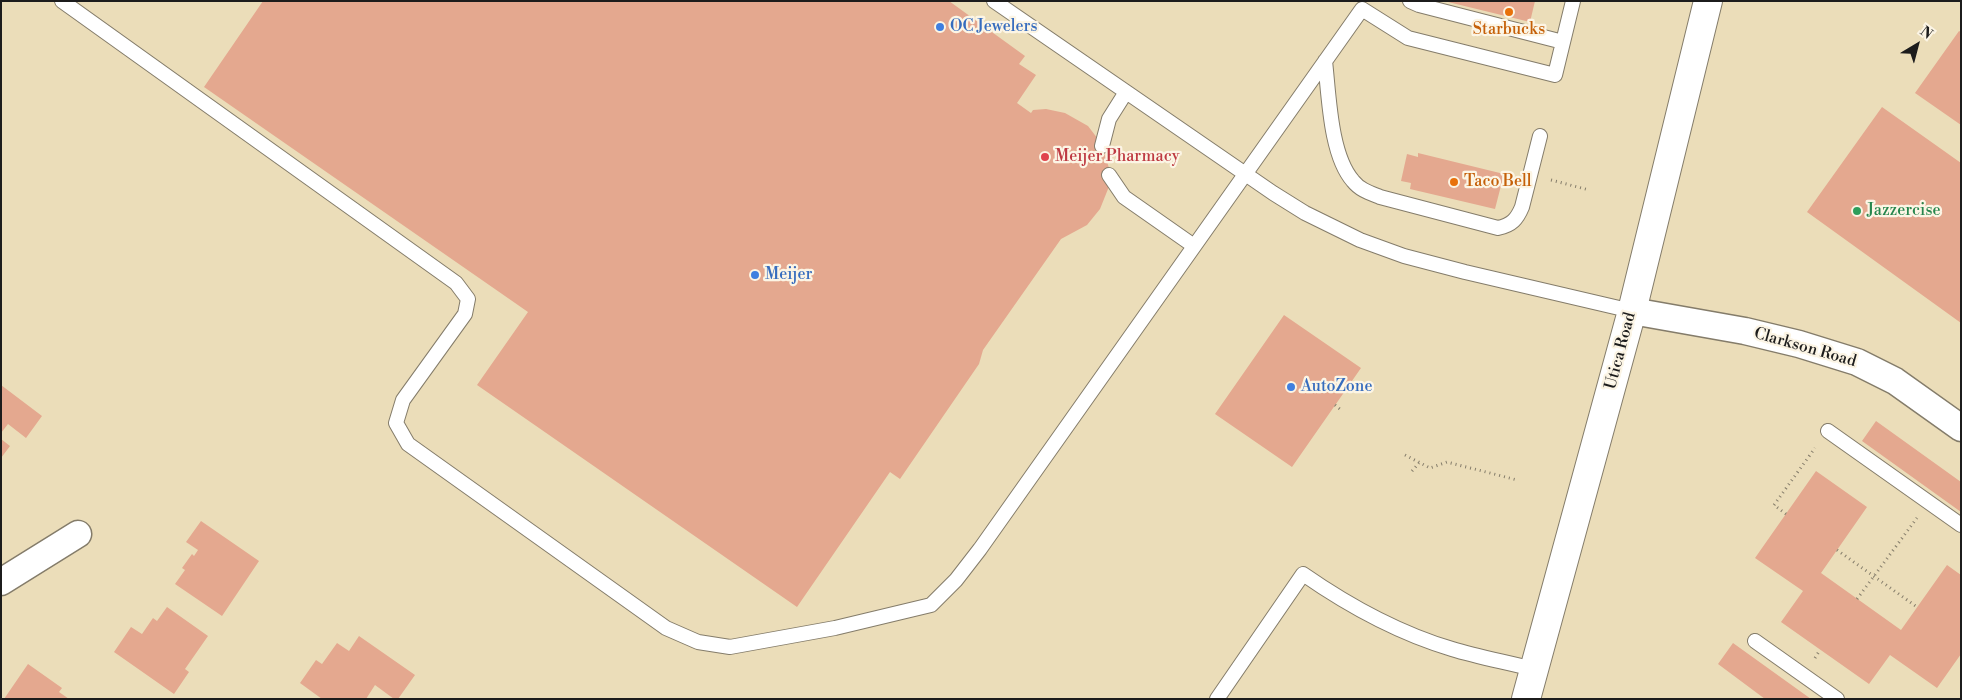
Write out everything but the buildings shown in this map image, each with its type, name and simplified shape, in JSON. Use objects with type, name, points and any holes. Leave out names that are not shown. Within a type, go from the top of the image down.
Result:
[{"type":"main road","name":"Utica Road","points":[[1526,699],[1632,311],[1708,1]]},
{"type":"street","name":"Clarkson Road","points":[[1632,311],[1763,336],[1857,362],[1895,381],[1961,428]]},
{"type":"street","points":[[1,582],[78,534]]},
{"type":"lane","points":[[62,1],[456,283],[468,298],[465,314],[403,400],[396,423],[408,444],[666,628],[698,642],[730,648],[835,628],[931,605],[956,580],[980,549],[1325,61],[1360,5],[1408,38],[1555,74],[1573,1]]},
{"type":"lane","points":[[994,1],[1245,174],[1305,212],[1369,244],[1465,272],[1632,311]]},
{"type":"lane","points":[[1410,1],[1419,6],[1563,42]]},
{"type":"lane","points":[[1325,61],[1333,125],[1341,162],[1353,181],[1362,190],[1380,197],[1498,228],[1507,226],[1519,215],[1522,207],[1540,136]]},
{"type":"lane","points":[[1102,146],[1109,119],[1126,92]]},
{"type":"lane","points":[[1109,175],[1124,197],[1194,246]]},
{"type":"lane","points":[[1828,431],[1961,525]]},
{"type":"lane","points":[[1218,699],[1303,574],[1334,596],[1384,623],[1452,649],[1533,669]]},
{"type":"lane","points":[[1755,641],[1838,699]]},
{"type":"path","points":[[1543,178],[1589,190]]},
{"type":"path","points":[[1335,405],[1341,410]]},
{"type":"path","points":[[1786,514],[1774,505],[1819,444]]},
{"type":"path","points":[[1405,455],[1430,468],[1446,462],[1516,480]]},
{"type":"path","points":[[1412,472],[1419,463]]},
{"type":"path","points":[[1858,599],[1919,516]]},
{"type":"path","points":[[1837,550],[1917,607]]},
{"type":"place","name":"Starbucks","points":[[1509,12]]},
{"type":"place","name":"OC Jewelers","points":[[940,27]]},
{"type":"place","name":"Meijer Pharmacy","points":[[1045,157]]},
{"type":"place","name":"Taco Bell","points":[[1454,182]]},
{"type":"place","name":"Jazzercise","points":[[1857,211]]},
{"type":"place","name":"Meijer","points":[[755,275]]},
{"type":"place","name":"AutoZone","points":[[1291,387]]}]
